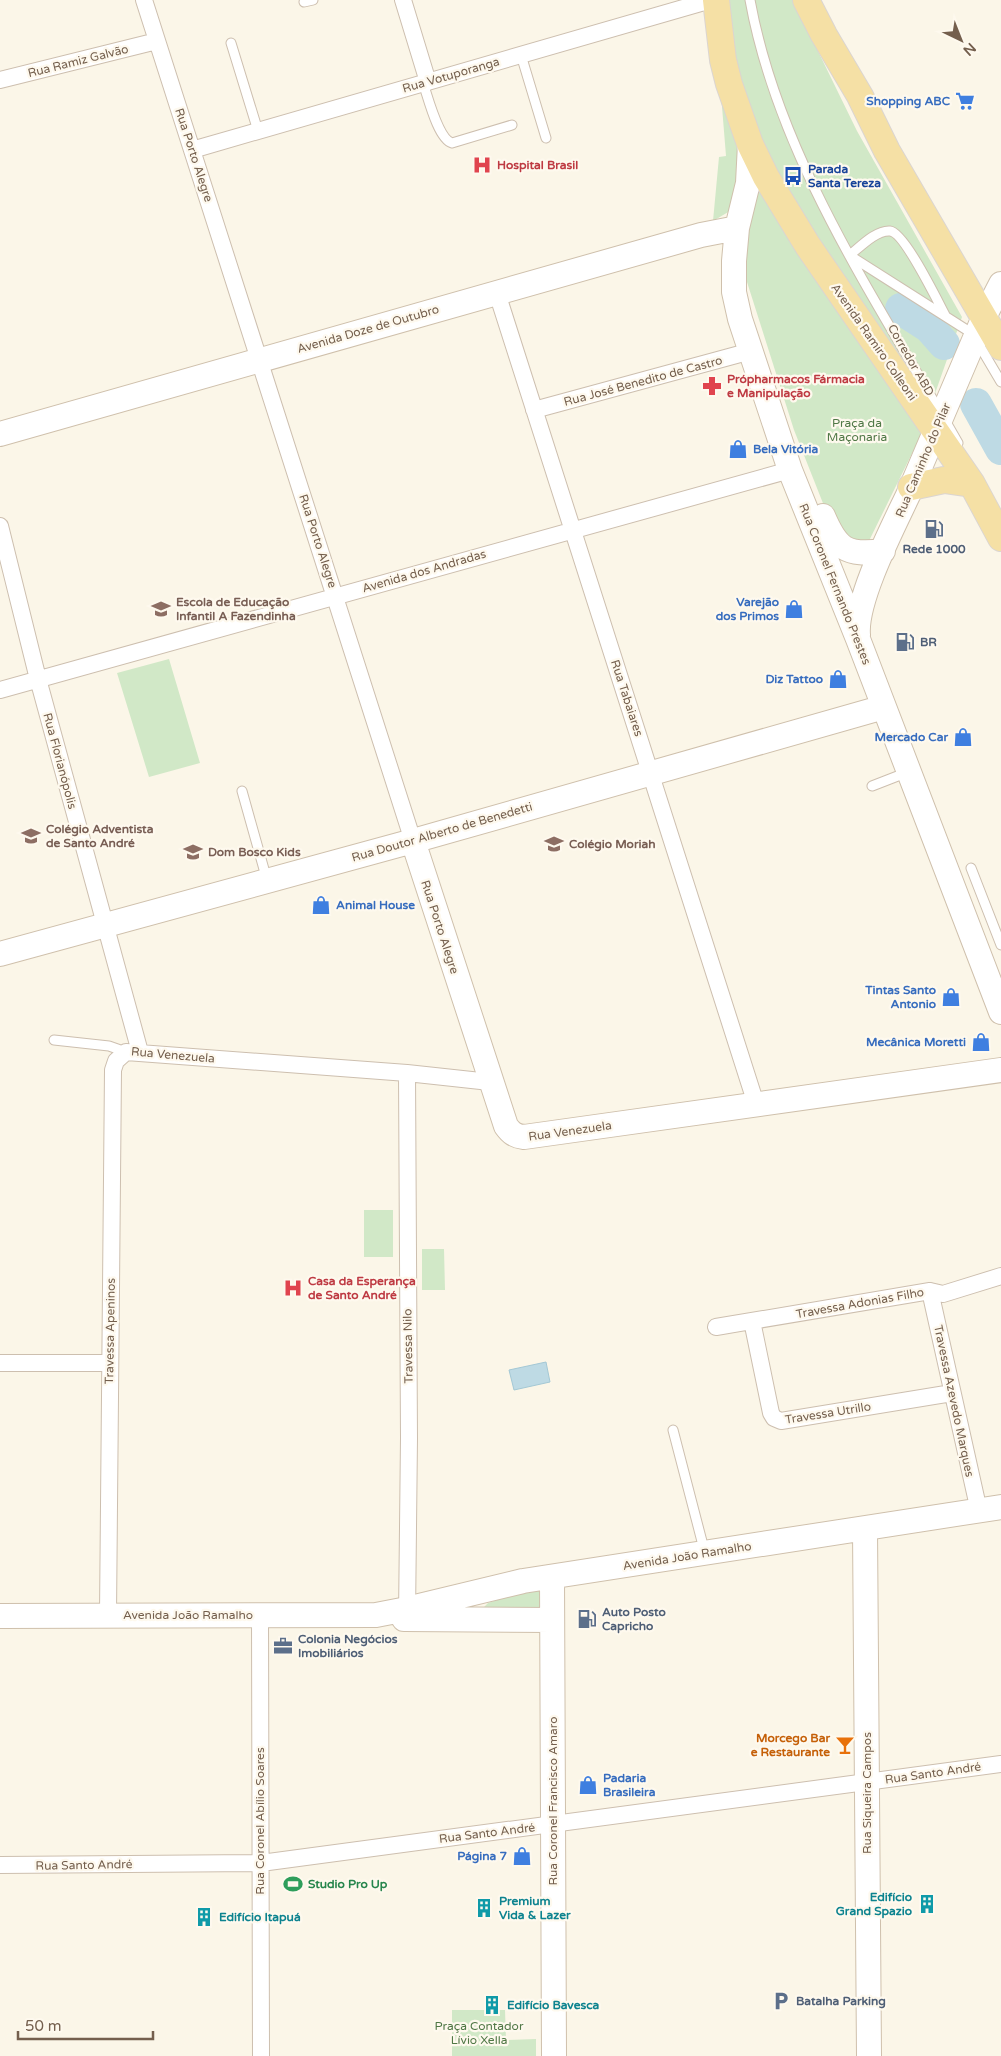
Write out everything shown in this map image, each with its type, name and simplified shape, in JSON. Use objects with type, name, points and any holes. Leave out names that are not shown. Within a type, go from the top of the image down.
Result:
[{"type":"main road","name":"Avenida Ramiro Colleoni","points":[[716,0],[723,60],[729,84],[750,144],[766,177],[808,246],[939,422],[972,476],[1001,538]]},
{"type":"main road","points":[[810,3],[980,328],[1001,347]]},
{"type":"main road","points":[[911,487],[972,476]]},
{"type":"street","name":"Rua Porto Alegre","points":[[144,0],[490,1082]]},
{"type":"street","points":[[403,0],[425,82]]},
{"type":"street","name":"Rua Votuporanga","points":[[192,150],[711,0]]},
{"type":"street","name":"Rua Ramiz Galvão","points":[[0,80],[157,41]]},
{"type":"street","name":"Rua Coronel Fernando Prestes","points":[[750,144],[748,183],[737,228],[734,292],[736,303],[790,470],[858,639],[1001,1012]]},
{"type":"street","name":"Avenida Doze de Outubro","points":[[0,434],[701,235],[737,228]]},
{"type":"street","name":"Rua Caminho do Pilar","points":[[858,639],[857,627],[861,605],[939,422],[1001,284]]},
{"type":"street","name":"Rua Tabaiares","points":[[497,293],[756,1104]]},
{"type":"street","name":"Rua José Benedito de Castro","points":[[534,410],[751,351]]},
{"type":"street","points":[[769,404],[793,447],[834,539],[839,545],[851,552],[865,554],[883,551]]},
{"type":"street","name":"Avenida dos Andradas","points":[[0,690],[790,470]]},
{"type":"street","name":"Rua Florianópolis","points":[[0,526],[38,679],[104,926],[133,1052]]},
{"type":"street","name":"Rua Doutor Alberto de Benedetti","points":[[0,954],[413,841],[884,707]]},
{"type":"street","name":"Rua Venezuela","points":[[133,1052],[407,1073],[490,1082],[506,1126],[516,1136],[524,1137],[1001,1070]]},
{"type":"street","name":"Travessa Apeninos","points":[[108,1615],[113,1070],[116,1061],[133,1052]]},
{"type":"street","name":"Travessa Nilo","points":[[407,1073],[409,1438],[407,1614]]},
{"type":"street","name":"Travessa Adonias Filho","points":[[716,1327],[930,1291],[943,1294],[1001,1276]]},
{"type":"street","name":"Travessa Azevedo Marques","points":[[930,1291],[952,1392],[990,1509]]},
{"type":"street","name":"Travessa Utrillo","points":[[752,1321],[771,1413],[777,1420],[781,1421],[952,1392]]},
{"type":"street","points":[[0,1363],[110,1363]]},
{"type":"street","name":"Avenida João Ramalho","points":[[407,1614],[523,1581],[990,1509]]},
{"type":"street","name":"Rua Siqueira Campos","points":[[865,1529],[869,2056]]},
{"type":"street","name":"Rua Coronel Francisco Amaro","points":[[552,1577],[554,2056]]},
{"type":"street","name":"Avenida João Ramalho","points":[[0,1616],[407,1614],[552,1620]]},
{"type":"street","name":"Rua Coronel Abílio Soares","points":[[260,1615],[261,2056]]},
{"type":"street","name":"Rua Santo André","points":[[0,1865],[261,1863],[1001,1764]]},
{"type":"lane","name":"Corredor ABD","points":[[750,0],[758,38],[781,112],[821,198],[939,422],[964,453]]},
{"type":"lane","points":[[231,44],[258,131]]},
{"type":"lane","points":[[521,55],[546,138]]},
{"type":"lane","points":[[425,82],[441,132],[448,142],[452,143],[512,125]]},
{"type":"lane","points":[[946,316],[909,249],[898,234],[891,231],[884,232],[850,255],[970,332],[980,328],[1001,382]]},
{"type":"lane","points":[[972,476],[1001,518]]},
{"type":"lane","points":[[872,786],[908,772]]},
{"type":"lane","points":[[242,791],[267,881]]},
{"type":"lane","points":[[971,868],[1001,945]]},
{"type":"lane","name":"Rua Venezuela","points":[[54,1040],[109,1046],[133,1052]]},
{"type":"lane","points":[[672,1430],[706,1553]]},
{"type":"green space","points":[[724,0],[793,0],[857,131],[962,317],[932,402],[816,239],[758,137],[735,71]]},
{"type":"green space","points":[[720,82],[739,154],[738,190],[730,211],[713,221],[719,157],[726,156]]},
{"type":"green space","name":"Praça da Maçonaria","points":[[759,184],[923,431],[866,547],[834,531],[794,430],[747,282],[744,244]]},
{"type":"green space","points":[[169,659],[200,763],[149,777],[117,673]]},
{"type":"green space","points":[[364,1210],[393,1210],[393,1257],[364,1257]]},
{"type":"green space","points":[[422,1249],[444,1249],[445,1290],[422,1290]]},
{"type":"green space","points":[[537,1587],[540,1590],[540,1609],[482,1609],[488,1603]]},
{"type":"green space","name":"Praça Contador Lívio Xella","points":[[452,2010],[505,2010],[506,2040],[536,2039],[536,2056],[452,2056]]},
{"type":"water","points":[[546,1362],[550,1382],[514,1390],[509,1370]]},
{"type":"waterway","points":[[901,309],[929,327],[944,344]]},
{"type":"waterway","points":[[976,404],[1001,449]]},
{"type":"place","name":"Shopping ABC","points":[[965,101]]},
{"type":"place","name":"Hospital Brasil","points":[[482,165]]},
{"type":"place","name":"Parada Santa Tereza","points":[[793,176]]},
{"type":"place","name":"Própharmacos Fármacia e Manipulação","points":[[712,386]]},
{"type":"place","name":"Bela Vitória","points":[[738,449]]},
{"type":"place","name":"Rede 1000","points":[[934,529]]},
{"type":"place","name":"Escola de Educação Infantil A Fazendinha","points":[[161,609]]},
{"type":"place","name":"Varejão dos Primos","points":[[794,609]]},
{"type":"place","name":"BR","points":[[905,642]]},
{"type":"place","name":"Diz Tattoo","points":[[838,679]]},
{"type":"place","name":"Mercado Car","points":[[963,737]]},
{"type":"place","name":"Colégio Adventista de Santo André","points":[[31,836]]},
{"type":"place","name":"Colégio Moriah","points":[[554,844]]},
{"type":"place","name":"Dom Bosco Kids","points":[[193,852]]},
{"type":"place","name":"Animal House","points":[[321,905]]},
{"type":"place","name":"Tintas Santo Antonio","points":[[951,997]]},
{"type":"place","name":"Mecânica Moretti","points":[[981,1042]]},
{"type":"place","name":"Casa da Esperança de Santo André","points":[[293,1288]]},
{"type":"place","name":"Auto Posto Capricho","points":[[587,1619]]},
{"type":"place","name":"Colonia Negócios Imobiliários","points":[[283,1646]]},
{"type":"place","name":"Morcego Bar e Restaurante","points":[[845,1745]]},
{"type":"place","name":"Padaria Brasileira","points":[[588,1785]]},
{"type":"place","name":"Página 7","points":[[522,1856]]},
{"type":"place","name":"Studio Pro Up","points":[[293,1884]]},
{"type":"place","name":"Edifício Grand Spazio","points":[[927,1904]]},
{"type":"place","name":"Premium Vida & Lazer","points":[[484,1908]]},
{"type":"place","name":"Edifício Itapuá","points":[[204,1917]]},
{"type":"place","name":"Batalha Parking","points":[[781,2001]]},
{"type":"place","name":"Edifício Bavesca","points":[[492,2005]]}]
